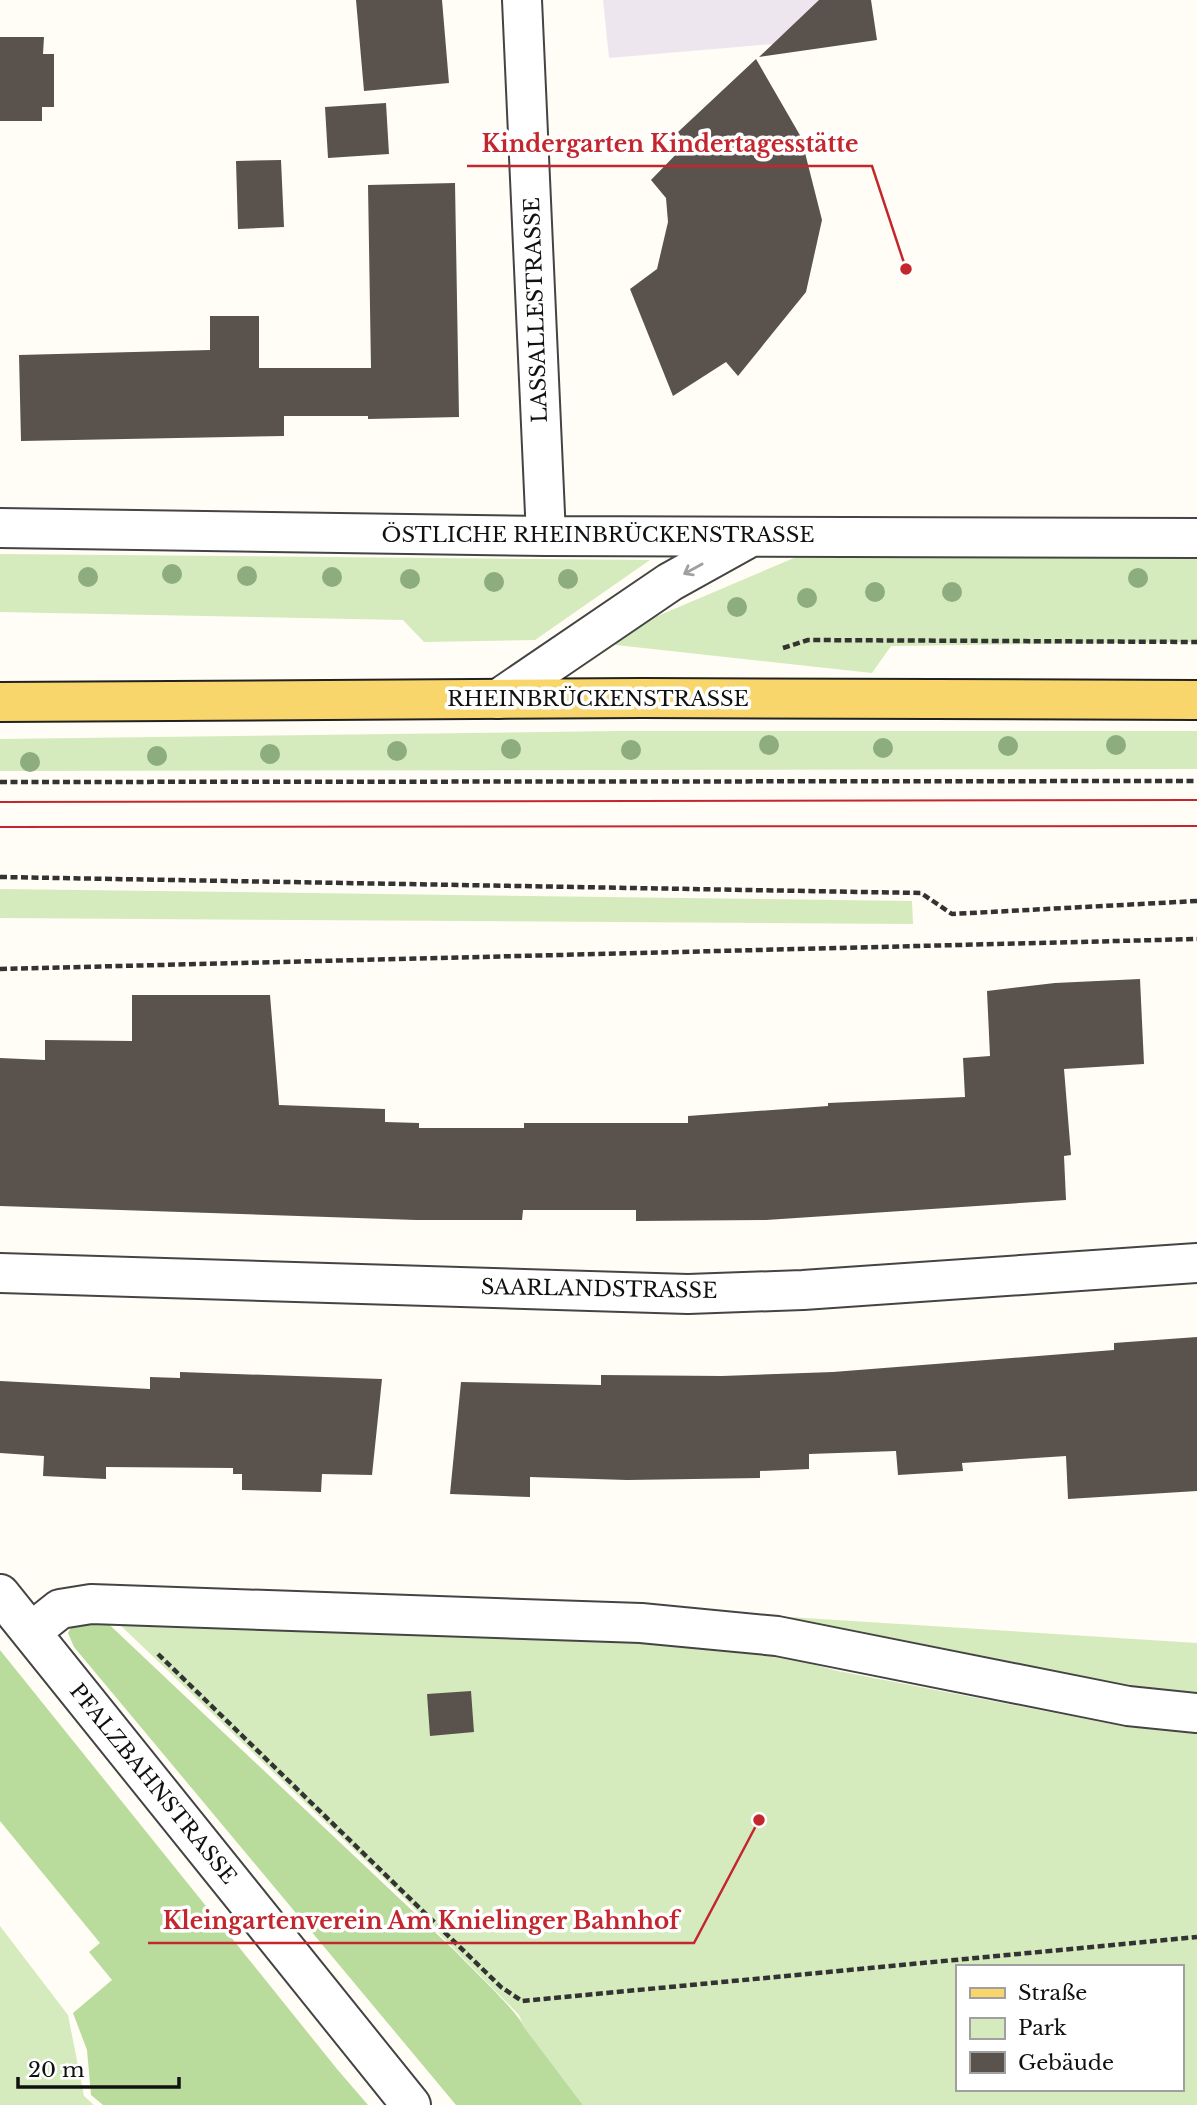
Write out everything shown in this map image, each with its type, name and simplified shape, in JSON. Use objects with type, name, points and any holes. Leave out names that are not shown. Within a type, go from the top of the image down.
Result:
[{"type":"main road","name":"RHEINBRÜCKENSTRASSE","points":[[0,702],[498,699],[1197,701]]},
{"type":"street","name":"LASSALLESTRASSE","points":[[522,0],[546,536]]},
{"type":"street","name":"ÖSTLICHE RHEINBRÜCKENSTRASSE","points":[[0,528],[546,536],[1197,538]]},
{"type":"street","points":[[498,699],[670,582],[753,536]]},
{"type":"street","name":"SAARLANDSTRASSE","points":[[0,1273],[688,1294],[803,1290],[1197,1263]]},
{"type":"street","name":"PFALZBAHNSTRASSE","points":[[0,1594],[411,2105]]},
{"type":"street","points":[[31,1632],[60,1609],[107,1605],[641,1623],[777,1636],[1128,1706],[1197,1713]]},
{"type":"path","points":[[808,640],[1197,642]]},
{"type":"path","points":[[0,782],[1197,781]]},
{"type":"path","points":[[0,877],[921,893],[952,914],[1197,901]]},
{"type":"path","points":[[0,969],[1197,939]]},
{"type":"path","points":[[107,1605],[501,1987],[522,2001],[1197,1937]]},
{"type":"shaded area","points":[[603,0],[850,0],[819,40],[609,58]]},
{"type":"green space","points":[[0,554],[650,560],[535,640],[424,642],[403,620],[0,612]]},
{"type":"green space","points":[[1197,555],[1197,642],[891,646],[872,673],[616,645],[611,639],[620,632],[794,558]]},
{"type":"green space","points":[[618,731],[1197,731],[1197,769],[0,771],[0,739]]},
{"type":"green space","points":[[0,889],[912,901],[913,924],[0,918]]},
{"type":"green space","points":[[712,1612],[1197,1643],[1197,1699]]},
{"type":"green space","points":[[97,1613],[483,1979],[520,2020],[583,2105],[456,2105],[74,1647],[68,1633],[73,1623]]},
{"type":"green space","points":[[116,1621],[392,1634],[625,1637],[754,1649],[838,1671],[1127,1727],[1197,1730],[1197,2105],[583,2105],[524,2027],[519,2015],[400,1894]]},
{"type":"green space","points":[[0,1650],[368,2105],[103,2105],[91,2095],[87,2050],[73,2013],[112,1980],[89,1952],[100,1943],[0,1821]]},
{"type":"green space","points":[[0,1926],[68,2015],[84,2096],[94,2105],[0,2105]]},
{"type":"building","points":[[356,0],[442,0],[449,83],[364,91]]},
{"type":"building","points":[[819,0],[871,0],[877,40],[759,57]]},
{"type":"building","points":[[0,37],[44,37],[43,54],[54,54],[54,107],[42,107],[42,121],[0,121]]},
{"type":"building","points":[[756,59],[801,137],[822,220],[806,292],[738,376],[726,362],[673,396],[630,289],[657,269],[668,222],[666,198],[651,180],[686,144],[678,132]]},
{"type":"building","points":[[386,103],[389,154],[328,158],[325,107]]},
{"type":"building","points":[[281,160],[284,227],[238,229],[236,161]]},
{"type":"building","points":[[455,183],[459,417],[368,419],[368,416],[284,416],[284,436],[21,441],[19,355],[210,350],[210,316],[259,316],[259,368],[371,368],[368,185]]},
{"type":"building","points":[[1140,979],[1144,1064],[1064,1069],[1071,1155],[1064,1156],[1066,1200],[766,1220],[636,1221],[636,1210],[523,1210],[522,1220],[416,1220],[0,1206],[0,1058],[45,1060],[45,1040],[132,1041],[132,995],[270,995],[279,1105],[385,1109],[385,1122],[419,1123],[419,1128],[524,1128],[524,1123],[688,1123],[688,1116],[828,1106],[828,1103],[965,1097],[963,1058],[990,1056],[987,991],[1055,983]]},
{"type":"building","points":[[1197,1337],[1197,1491],[1068,1499],[1066,1456],[962,1463],[963,1471],[898,1475],[896,1451],[809,1454],[809,1469],[760,1471],[760,1478],[627,1480],[530,1477],[530,1497],[450,1494],[461,1382],[601,1385],[601,1375],[722,1376],[833,1372],[1114,1350],[1114,1343]]},
{"type":"building","points":[[180,1372],[382,1379],[372,1475],[322,1474],[321,1492],[242,1490],[242,1474],[233,1474],[233,1468],[106,1467],[106,1479],[43,1476],[44,1456],[0,1453],[0,1381],[150,1389],[150,1377],[180,1378]]},
{"type":"building","points":[[471,1691],[474,1732],[430,1736],[427,1694]]},
{"type":"tram line","points":[[0,802],[1197,800]]},
{"type":"tram line","points":[[0,827],[1197,826]]},
{"type":"place","name":"Kindergarten Kindertagesstätte","points":[[906,269]]},
{"type":"place","name":"Kleingartenverein Am Knielinger Bahnhof","points":[[759,1820]]}]
